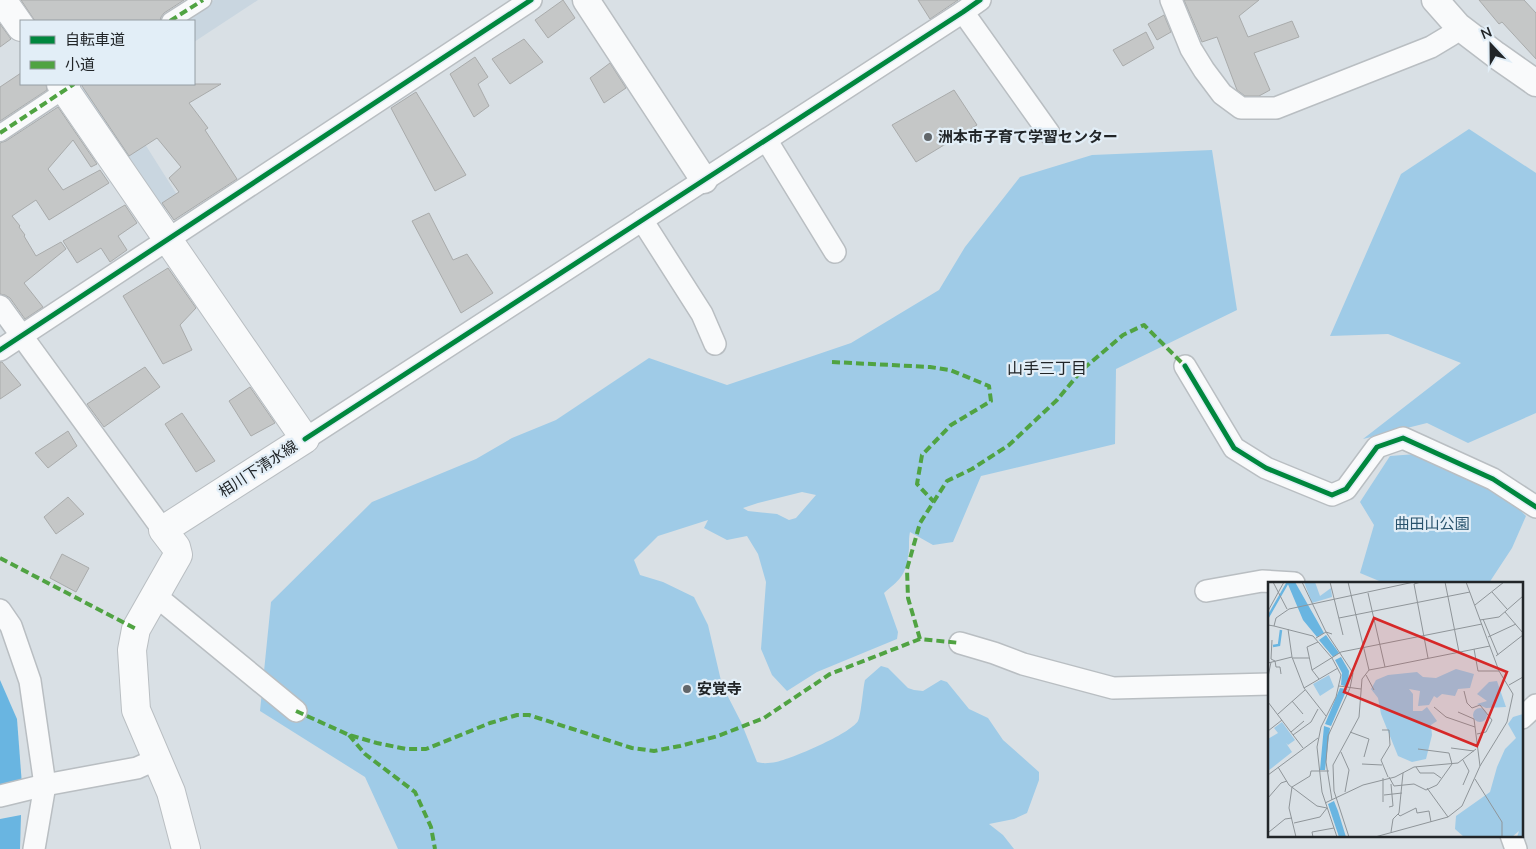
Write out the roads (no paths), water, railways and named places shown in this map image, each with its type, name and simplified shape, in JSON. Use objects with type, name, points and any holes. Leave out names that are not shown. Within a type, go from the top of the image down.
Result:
[{"type":"main road","points":[[2,0],[20,26]]},
{"type":"main road","name":"相川下清水線","points":[[67,86],[168,239],[306,439],[163,530]]},
{"type":"main road","points":[[163,530],[176,548],[178,555],[136,629],[132,650],[136,710],[171,792],[186,849]]},
{"type":"street","points":[[172,20],[203,0]]},
{"type":"street","points":[[0,350],[531,0]]},
{"type":"street","points":[[586,0],[704,180]]},
{"type":"street","points":[[306,439],[642,220],[767,141],[980,0]]},
{"type":"street","points":[[1171,0],[1190,49],[1222,94],[1241,108],[1276,108],[1431,47],[1451,35],[1458,26]]},
{"type":"street","points":[[1435,0],[1458,26],[1536,83]]},
{"type":"street","points":[[963,12],[1049,133]]},
{"type":"street","points":[[0,133],[67,86]]},
{"type":"street","points":[[767,141],[835,252]]},
{"type":"street","points":[[642,220],[702,314],[715,344]]},
{"type":"street","points":[[0,306],[163,530]]},
{"type":"street","points":[[1185,366],[1234,448],[1266,468],[1332,495],[1346,489],[1377,447],[1403,438],[1493,479],[1536,507]]},
{"type":"street","points":[[1206,591],[1262,581],[1278,582]]},
{"type":"street","points":[[156,596],[296,711]]},
{"type":"street","points":[[0,610],[11,626],[30,681],[45,785],[34,849]]},
{"type":"street","points":[[960,643],[1023,664],[1113,688],[1268,684]]},
{"type":"street","points":[[1524,716],[1536,705]]},
{"type":"street","points":[[0,796],[45,785],[137,768],[157,759]]},
{"type":"street","points":[[1511,836],[1516,849]]},
{"type":"place","name":"洲本市子育て学習センター","points":[[928,137]]},
{"type":"place","name":"安覚寺","points":[[687,689]]},
{"type":"district","name":"山手三丁目","points":[[1047,369]]},
{"type":"park label","name":"曲田山公園","points":[[1432,524]]}]
